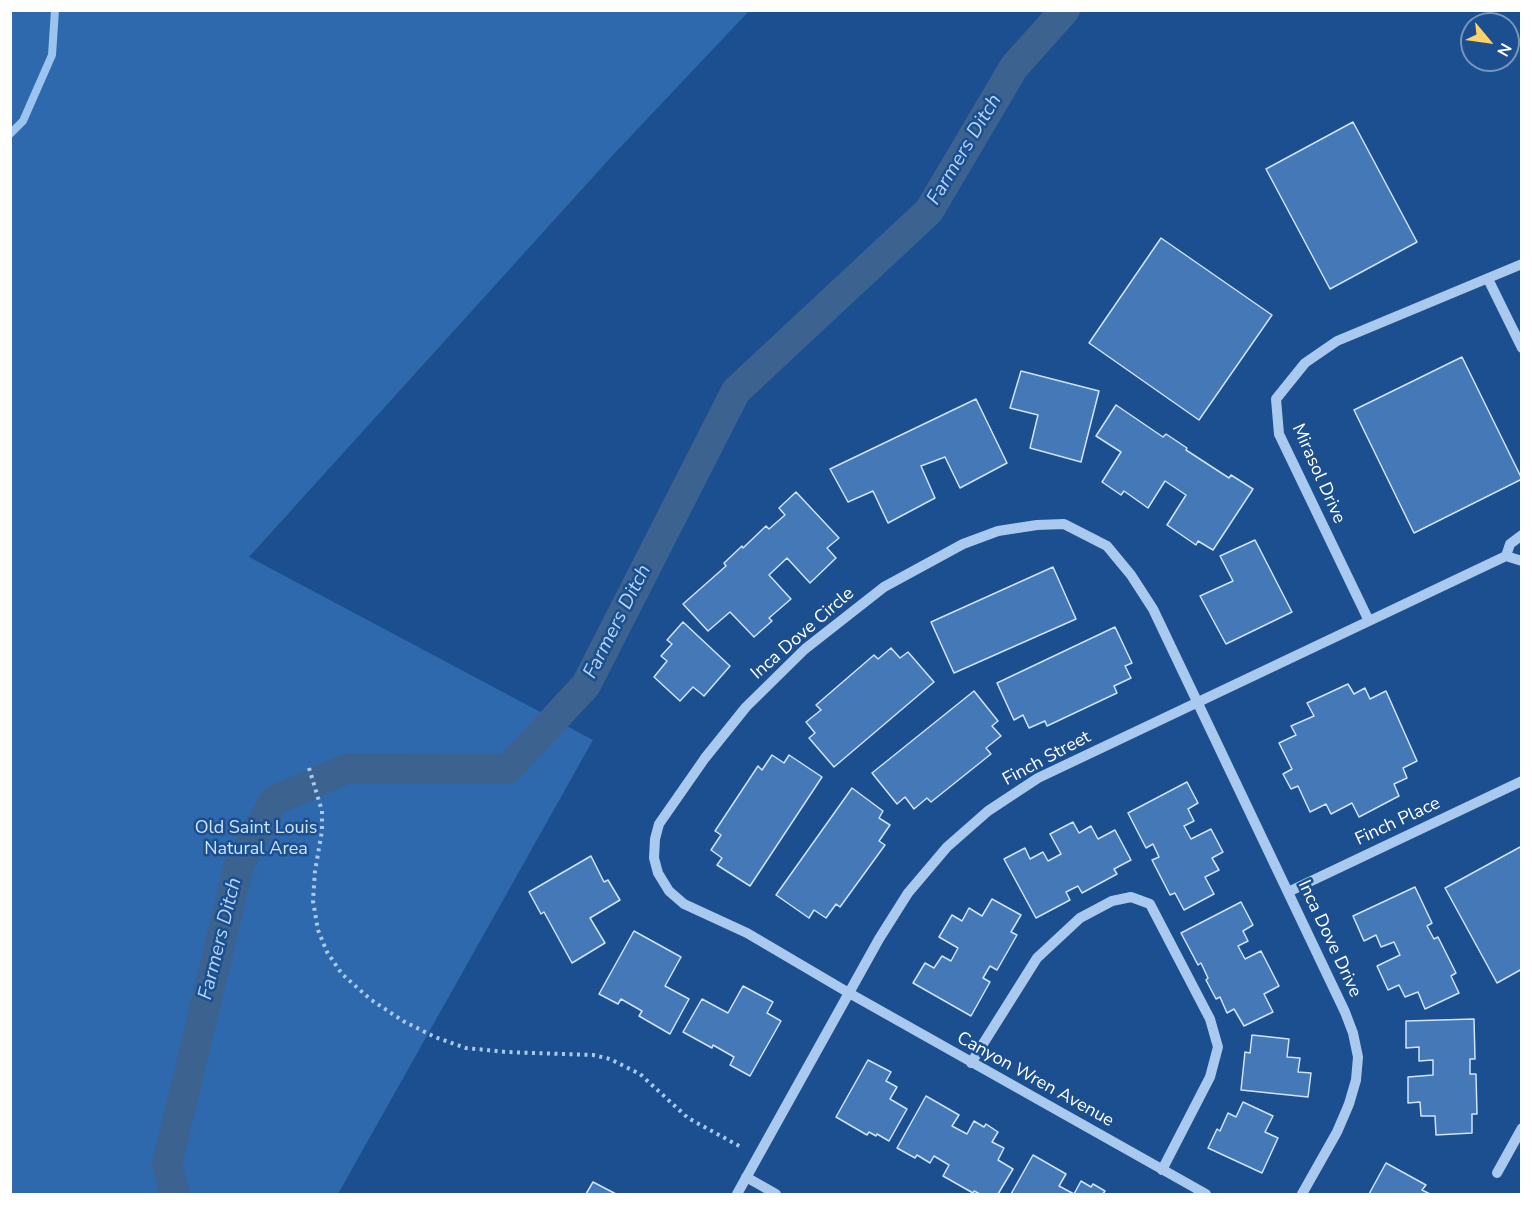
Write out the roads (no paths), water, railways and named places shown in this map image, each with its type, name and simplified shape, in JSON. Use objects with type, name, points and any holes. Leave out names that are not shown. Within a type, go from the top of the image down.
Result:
[{"type":"street","name":"Mirasol Drive","points":[[1369,621],[1279,435],[1276,399],[1305,363],[1337,341],[1521,264]]},
{"type":"street","points":[[1488,279],[1521,348]]},
{"type":"street","name":"Inca Dove Circle","points":[[849,993],[747,933],[684,904],[669,891],[657,873],[654,858],[659,824],[705,758],[747,707],[804,649],[884,587],[963,544],[998,531],[1037,525],[1064,524],[1107,546],[1131,575],[1153,609],[1198,702]]},
{"type":"street","name":"Finch Street","points":[[737,1194],[879,939],[908,893],[947,847],[988,811],[1038,778],[1506,556],[1510,544],[1521,535]]},
{"type":"street","points":[[1506,556],[1521,561]]},
{"type":"street","name":"Inca Dove Drive","points":[[1198,702],[1353,1033],[1358,1057],[1356,1080],[1349,1104],[1337,1132],[1302,1194]]},
{"type":"street","name":"Finch Place","points":[[1288,892],[1521,781]]},
{"type":"street","points":[[971,1063],[1037,958],[1080,918],[1112,901],[1131,897],[1150,904],[1210,1019],[1218,1047],[1210,1077],[1162,1170]]},
{"type":"street","name":"Canyon Wren Avenue","points":[[849,993],[1206,1194]]},
{"type":"street","points":[[1497,1173],[1521,1128]]},
{"type":"street","points":[[746,1178],[776,1194]]},
{"type":"waterway","points":[[10,134],[23,121],[52,55],[55,10]]},
{"type":"waterway","name":"Farmers Ditch","points":[[175,1194],[167,1164],[239,865],[274,801],[348,768],[508,769],[586,685],[736,391],[929,211],[1014,67],[1065,10]]},
{"type":"park label","name":"Old Saint Louis Natural Area","points":[[256,839]]}]
